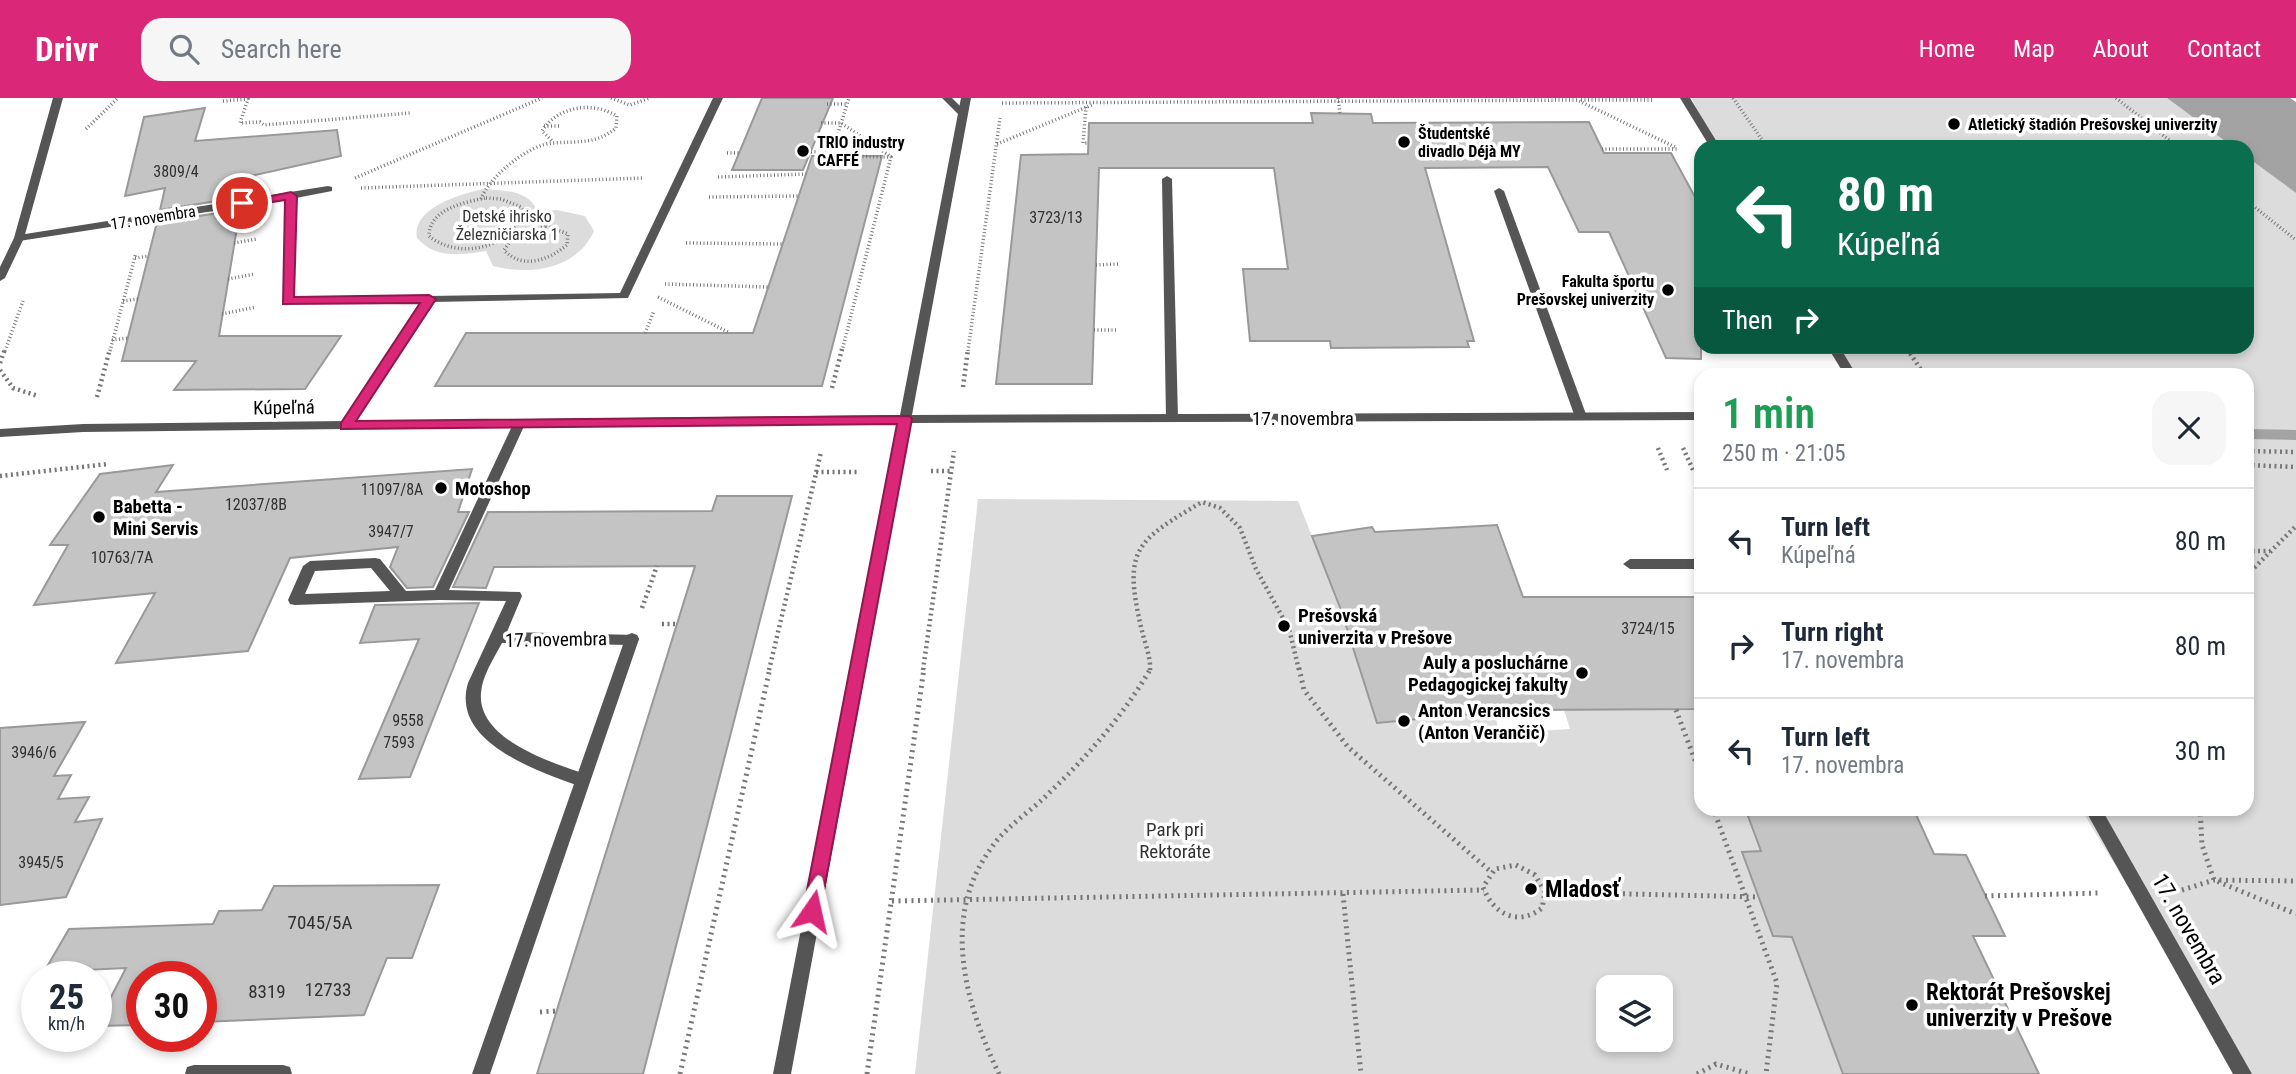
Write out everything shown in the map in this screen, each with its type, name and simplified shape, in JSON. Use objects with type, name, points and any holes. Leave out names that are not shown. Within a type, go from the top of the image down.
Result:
[{"type":"street","points":[[291,196],[287,301],[624,296],[718,98]]},
{"type":"street","points":[[947,98],[963,114]]},
{"type":"street","points":[[782,1074],[966,98]]},
{"type":"street","points":[[1685,98],[1711,140]]},
{"type":"street","points":[[0,278],[19,238],[59,99]]},
{"type":"street","points":[[1167,179],[1172,418]]},
{"type":"street","name":"17. novembra","points":[[19,238],[328,189]]},
{"type":"street","points":[[1499,191],[1581,417]]},
{"type":"street","points":[[346,426],[429,299]]},
{"type":"street","name":"17. novembra","points":[[905,419],[1694,416]]},
{"type":"street","name":"Kúpeľná","points":[[0,433],[83,428],[828,422],[905,419]]},
{"type":"street","points":[[440,595],[519,424]]},
{"type":"street","points":[[402,597],[375,563],[310,566],[295,600],[402,597],[440,595],[515,596],[498,637]]},
{"type":"street","points":[[1630,564],[1694,564]]},
{"type":"street","name":"17. novembra","points":[[481,1074],[632,639],[498,637],[472,694],[475,710],[485,728],[508,748],[528,760],[582,780]]},
{"type":"street","name":"17. novembra","points":[[2096,816],[2243,1074]]},
{"type":"street","points":[[194,1074],[283,1074]]},
{"type":"path","points":[[328,189],[542,98]]},
{"type":"path","points":[[611,98],[618,104]]},
{"type":"path","points":[[607,110],[618,104],[635,104],[650,98]]},
{"type":"path","points":[[1733,98],[1762,140]]},
{"type":"path","points":[[2116,98],[2169,140]]},
{"type":"path","points":[[223,101],[248,99],[240,123],[260,122],[264,125],[410,113]]},
{"type":"path","points":[[996,144],[1104,100],[1654,100]]},
{"type":"path","points":[[1338,100],[1340,113]]},
{"type":"path","points":[[1577,100],[1678,149],[1602,149]]},
{"type":"path","points":[[827,104],[848,101],[831,156],[891,157]]},
{"type":"path","points":[[867,1074],[1003,101],[1098,102]]},
{"type":"path","points":[[1086,107],[1083,143],[1088,143]]},
{"type":"path","points":[[481,199],[485,184],[511,165],[553,142],[588,143],[610,134],[618,122],[617,116],[607,110],[592,108],[569,111],[544,127]]},
{"type":"path","points":[[821,123],[841,123],[891,157]]},
{"type":"path","points":[[544,127],[559,126]]},
{"type":"path","points":[[544,127],[543,135],[553,142]]},
{"type":"path","points":[[811,152],[818,154],[832,151]]},
{"type":"path","points":[[680,1074],[747,764],[828,422],[831,394],[891,157]]},
{"type":"path","points":[[328,189],[806,174]]},
{"type":"path","points":[[872,194],[881,194]]},
{"type":"path","points":[[670,197],[799,195]]},
{"type":"path","points":[[481,199],[454,206],[433,220],[429,228],[435,242],[458,248],[473,247],[514,233],[555,227],[568,234],[569,239],[561,251],[553,256],[522,261],[507,255],[504,250],[509,239],[514,233],[522,223],[524,214],[521,207],[501,199],[481,199]]},
{"type":"path","points":[[2254,207],[2296,240]]},
{"type":"path","points":[[96,402],[145,218]]},
{"type":"path","points":[[649,242],[783,244]]},
{"type":"path","points":[[857,252],[866,252]]},
{"type":"path","points":[[135,258],[149,256]]},
{"type":"path","points":[[1096,265],[1118,264]]},
{"type":"path","points":[[629,284],[768,287]]},
{"type":"path","points":[[629,284],[730,333]]},
{"type":"path","points":[[123,301],[138,299]]},
{"type":"path","points":[[844,302],[854,302]]},
{"type":"path","points":[[1094,330],[1117,330]]},
{"type":"path","points":[[112,340],[128,338]]},
{"type":"path","points":[[1656,444],[1667,470]]},
{"type":"path","points":[[1681,444],[1692,470]]},
{"type":"path","points":[[2254,451],[2296,452]]},
{"type":"path","points":[[2254,465],[2296,467]]},
{"type":"path","points":[[999,1074],[967,992],[962,939],[963,900],[991,847],[1051,793],[1134,699],[1151,667],[1134,590],[1135,556],[1154,533],[1202,502],[1220,508],[1240,528],[1256,569],[1289,629],[1304,690],[1348,747],[1490,871]]},
{"type":"path","points":[[2254,565],[2296,526]]},
{"type":"path","points":[[2254,551],[2270,551]]},
{"type":"path","points":[[632,639],[657,566]]},
{"type":"path","points":[[1676,709],[1694,757]]},
{"type":"path","points":[[1716,816],[1777,983],[1766,1074]]},
{"type":"path","points":[[2200,816],[2202,845],[2214,880],[2296,914]]},
{"type":"path","points":[[1506,865],[1526,869],[1541,882],[1545,900],[1536,915],[1518,919],[1490,904],[1484,890],[1485,878],[1490,871],[1506,865]]},
{"type":"path","points":[[2214,880],[2296,881]]},
{"type":"path","points":[[891,901],[1484,890]]},
{"type":"path","points":[[1985,897],[2138,891]]},
{"type":"path","points":[[1545,892],[1759,897]]},
{"type":"path","points":[[1343,894],[1361,1074]]},
{"type":"path","points":[[1697,1074],[1708,1066],[1721,1063],[1750,1074]]},
{"type":"green space","name":"Atletický štadión Prešovskej univerzity","points":[[1691,98],[2167,98],[2224,140],[1714,140]]},
{"type":"green space","points":[[2254,162],[2296,193],[2296,1074],[2242,1074],[2085,816],[2254,816],[2254,368],[1841,368],[1833,354],[2254,354]]},
{"type":"green space","name":"Detské ihrisko Železničiarska 1","points":[[483,189],[521,195],[533,204],[537,211],[557,210],[585,216],[594,231],[586,244],[565,261],[522,270],[493,266],[486,251],[449,254],[424,245],[417,238],[417,227],[429,211],[451,199]]},
{"type":"green space","name":"Park pri Rektoráte","points":[[978,499],[1298,501],[1341,610],[1377,723],[1447,718],[1444,705],[1490,700],[1500,733],[1570,729],[1564,710],[1694,709],[1694,816],[1748,816],[1761,851],[1742,852],[1773,936],[1792,937],[1843,1074],[915,1074]]},
{"type":"shaded area","points":[[2167,98],[2290,98],[2296,102],[2296,193],[2254,162],[2254,140],[2224,140]]},
{"type":"building","points":[[762,98],[833,98],[803,170],[732,170]]},
{"type":"building","points":[[205,108],[195,141],[337,130],[341,156],[246,177],[242,197],[160,210],[165,188],[125,196],[144,117]]},
{"type":"building","points":[[1311,113],[1371,114],[1373,123],[1589,122],[1604,153],[1671,153],[1694,195],[1694,354],[1701,354],[1701,359],[1666,358],[1609,232],[1579,232],[1548,167],[1425,168],[1474,341],[1467,341],[1469,347],[1331,348],[1330,341],[1250,341],[1243,269],[1288,269],[1274,168],[1099,168],[1092,384],[996,384],[1021,155],[1088,154],[1089,123],[1313,123]]},
{"type":"building","points":[[812,156],[882,156],[822,386],[435,386],[466,333],[753,333]]},
{"type":"building","points":[[240,210],[219,336],[341,336],[305,389],[174,390],[196,361],[122,361],[157,222]]},
{"type":"building","points":[[173,465],[156,492],[472,469],[458,512],[469,512],[433,587],[407,588],[390,567],[398,547],[290,558],[248,651],[116,663],[155,593],[34,605],[68,545],[50,545],[100,474]]},
{"type":"building","points":[[717,496],[792,496],[643,1074],[537,1074],[695,566],[494,567],[486,588],[453,587],[488,512],[712,511]]},
{"type":"building","points":[[1497,525],[1523,597],[1694,597],[1694,709],[1515,710],[1377,723],[1341,610],[1312,536],[1372,527],[1375,532]]},
{"type":"building","points":[[479,603],[410,777],[359,779],[419,639],[360,643],[375,605]]},
{"type":"building","points":[[85,722],[54,776],[71,775],[58,799],[89,797],[75,822],[102,819],[66,897],[0,905],[0,728]]},
{"type":"building","name":"Rektorát Prešovskej univerzity v Prešove","points":[[1748,816],[1917,816],[1934,854],[1966,855],[2005,936],[1973,936],[2039,1074],[1843,1074],[1792,937],[1773,936],[1742,852],[1761,851]]},
{"type":"building","points":[[439,885],[412,958],[387,958],[364,1015],[217,1021],[217,961],[126,961],[126,968],[112,969],[112,961],[50,961],[69,929],[213,924],[219,911],[262,910],[274,886]]},
{"type":"building","points":[[126,968],[126,1025],[112,1026],[112,995]]},
{"type":"waterway","points":[[2254,434],[2296,435]]},
{"type":"place","name":"Atletický štadión Prešovskej univerzity","points":[[1954,124]]},
{"type":"place","name":"Študentské divadlo Déjà MY","points":[[1404,142]]},
{"type":"place","name":"TRIO industry CAFFÉ","points":[[803,151]]},
{"type":"place","name":"Fakulta športu Prešovskej univerzity","points":[[1668,290]]},
{"type":"place","name":"Motoshop","points":[[441,488]]},
{"type":"place","name":"Babetta - Mini Servis","points":[[99,517]]},
{"type":"place","name":"Prešovská univerzita v Prešove","points":[[1284,626]]},
{"type":"place","name":"Auly a posluchárne Pedagogickej fakulty","points":[[1582,673]]},
{"type":"place","name":"Anton Verancsics (Anton Verančič)","points":[[1404,721]]},
{"type":"place","name":"Mladosť","points":[[1531,889]]},
{"type":"place","name":"Rektorát Prešovskej univerzity v Prešove","points":[[1912,1005]]},
{"type":"route","points":[[242,203],[291,196],[287,301],[429,299],[346,426],[905,419],[812,911]]}]
